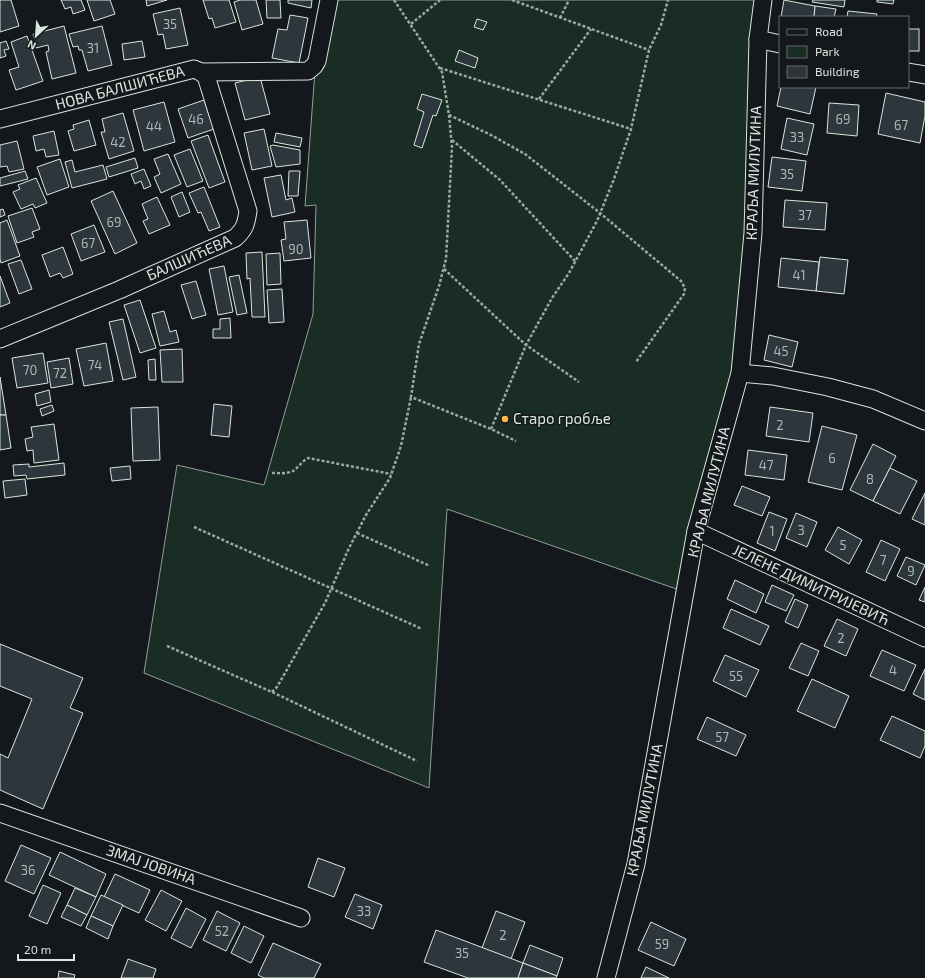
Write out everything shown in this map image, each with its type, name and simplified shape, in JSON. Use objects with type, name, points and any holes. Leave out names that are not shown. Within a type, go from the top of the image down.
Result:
[{"type":"street","name":"НОВА БАЛШИЋЕВА","points":[[0,119],[194,69],[202,72],[308,71],[314,66],[316,61],[329,0]]},
{"type":"street","name":"КРАЉА МИЛУТИНА","points":[[606,978],[636,864],[696,531],[740,373],[753,233],[758,39],[763,0]]},
{"type":"street","points":[[758,39],[779,44]]},
{"type":"street","name":"БАЛШИЋЕВА","points":[[0,339],[119,290],[235,238],[243,231],[247,222],[248,211],[206,76],[202,72]]},
{"type":"street","points":[[909,72],[925,75]]},
{"type":"street","points":[[740,373],[773,376],[828,387],[873,399],[925,421]]},
{"type":"street","name":"ЈЕЛЕНЕ ДИМИТРИЈЕВИЋ","points":[[696,531],[925,638]]},
{"type":"street","name":"ЗМАЈ ЈОВИНА","points":[[0,813],[301,918]]},
{"type":"path","points":[[272,692],[281,680],[325,603],[357,533],[391,474],[401,446],[411,398],[419,344],[439,286],[446,259],[451,140],[450,115],[442,72],[394,0]]},
{"type":"path","points":[[411,24],[440,0]]},
{"type":"path","points":[[512,0],[649,50]]},
{"type":"path","points":[[560,18],[569,0]]},
{"type":"path","points":[[491,429],[526,345],[552,298],[575,261],[600,213],[614,179],[631,129],[649,50],[661,25],[668,0]]},
{"type":"path","points":[[539,100],[591,29]]},
{"type":"path","points":[[440,68],[631,129]]},
{"type":"path","points":[[450,115],[525,154],[675,275],[685,288],[684,294],[636,362]]},
{"type":"path","points":[[451,140],[500,180],[575,261]]},
{"type":"path","points":[[443,269],[526,345],[579,382]]},
{"type":"path","points":[[411,398],[491,429],[516,441]]},
{"type":"path","points":[[272,473],[294,471],[301,462],[308,458],[391,474]]},
{"type":"path","points":[[194,527],[422,629]]},
{"type":"path","points":[[357,533],[430,566]]},
{"type":"path","points":[[167,646],[272,692],[417,761]]},
{"type":"green space","name":"Старо гробље","points":[[324,0],[763,0],[740,373],[685,592],[447,509],[429,788],[144,673],[177,465],[264,485],[313,314],[316,205],[305,206],[316,57]]},
{"type":"building","points":[[0,0],[11,0],[19,26],[0,32]]},
{"type":"building","points":[[61,0],[81,0],[85,10],[73,14],[71,7],[65,9]]},
{"type":"building","points":[[87,0],[110,0],[115,14],[94,21]]},
{"type":"building","points":[[146,0],[167,0],[147,6]]},
{"type":"building","points":[[203,0],[229,0],[236,22],[215,28],[212,18],[209,19]]},
{"type":"building","points":[[240,0],[256,0],[263,24],[242,30],[234,2]]},
{"type":"building","points":[[266,0],[280,0],[281,18],[267,18]]},
{"type":"building","points":[[288,0],[312,0],[311,8],[288,3]]},
{"type":"building","points":[[784,0],[815,6],[814,16],[781,16]]},
{"type":"building","points":[[813,0],[845,0],[844,7],[812,2]]},
{"type":"building","points":[[877,0],[894,0],[893,4],[877,2]]},
{"type":"building","points":[[815,6],[836,9],[834,16],[814,16]]},
{"type":"building","points":[[180,8],[188,45],[166,49],[163,34],[158,35],[153,14]]},
{"type":"building","points":[[848,11],[877,14],[876,16],[847,16]]},
{"type":"building","points":[[290,15],[308,18],[299,63],[272,58],[278,29],[287,30]]},
{"type":"building","points":[[477,19],[487,22],[483,30],[474,27]]},
{"type":"building","points":[[64,26],[76,73],[52,79],[46,52],[49,51],[48,45],[36,48],[33,34]]},
{"type":"building","points":[[102,26],[112,65],[88,71],[82,50],[79,50],[78,46],[73,47],[69,34]]},
{"type":"building","points":[[909,29],[919,29],[919,51],[909,51]]},
{"type":"building","points":[[27,36],[43,81],[16,90],[9,70],[19,67],[11,42]]},
{"type":"building","points":[[6,41],[9,49],[4,50],[6,56],[0,58],[0,43]]},
{"type":"building","points":[[142,41],[145,57],[124,60],[122,44]]},
{"type":"building","points":[[459,50],[478,58],[475,68],[455,61]]},
{"type":"building","points":[[260,77],[270,114],[245,120],[235,83]]},
{"type":"building","points":[[781,88],[816,88],[810,114],[777,106]]},
{"type":"building","points":[[886,93],[925,102],[925,116],[920,143],[878,134]]},
{"type":"building","points":[[422,94],[442,100],[436,116],[433,115],[422,148],[414,145],[424,112],[417,109]]},
{"type":"building","points":[[204,100],[214,129],[188,138],[178,109]]},
{"type":"building","points":[[164,102],[175,142],[144,151],[133,110]]},
{"type":"building","points":[[829,103],[859,105],[857,136],[827,133]]},
{"type":"building","points":[[123,113],[134,151],[109,159],[101,132],[105,132],[102,119]]},
{"type":"building","points":[[787,118],[814,124],[807,155],[781,149]]},
{"type":"building","points":[[89,120],[96,145],[74,151],[68,131],[74,129],[73,125]]},
{"type":"building","points":[[264,129],[272,166],[252,170],[244,133]]},
{"type":"building","points":[[54,131],[59,155],[46,157],[44,149],[36,151],[33,136]]},
{"type":"building","points":[[276,133],[302,138],[300,147],[274,142]]},
{"type":"building","points":[[208,135],[225,182],[209,188],[191,141]]},
{"type":"building","points":[[17,141],[24,169],[9,172],[7,166],[0,167],[0,145]]},
{"type":"building","points":[[273,145],[300,150],[300,164],[276,167],[270,146]]},
{"type":"building","points":[[190,149],[203,181],[187,187],[174,155]]},
{"type":"building","points":[[168,154],[181,184],[161,193],[154,177],[160,174],[154,159]]},
{"type":"building","points":[[772,157],[806,161],[802,191],[768,187]]},
{"type":"building","points":[[135,158],[138,168],[109,177],[106,167]]},
{"type":"building","points":[[60,159],[69,187],[47,195],[37,167]]},
{"type":"building","points":[[72,160],[75,172],[103,165],[107,179],[72,188],[65,162]]},
{"type":"building","points":[[144,169],[151,186],[144,189],[141,181],[135,184],[131,174]]},
{"type":"building","points":[[25,171],[28,179],[0,186],[0,178]]},
{"type":"building","points":[[289,171],[300,171],[298,196],[288,196]]},
{"type":"building","points":[[281,175],[286,200],[292,198],[295,212],[272,217],[264,178]]},
{"type":"building","points":[[36,178],[47,203],[35,208],[33,204],[21,209],[13,192],[20,189],[18,185]]},
{"type":"building","points":[[204,187],[220,227],[209,231],[201,212],[198,213],[189,193]]},
{"type":"building","points":[[113,191],[137,243],[115,254],[91,201]]},
{"type":"building","points":[[182,192],[190,212],[179,217],[171,197]]},
{"type":"building","points":[[157,197],[170,225],[149,234],[143,221],[148,219],[142,204]]},
{"type":"building","points":[[785,200],[827,203],[825,230],[783,227]]},
{"type":"building","points":[[32,208],[40,229],[32,232],[34,237],[17,243],[8,216]]},
{"type":"building","points":[[3,209],[5,215],[0,217],[0,210]]},
{"type":"building","points":[[7,220],[20,256],[1,263],[0,223]]},
{"type":"building","points":[[307,220],[311,258],[284,261],[281,240],[286,239],[284,222]]},
{"type":"building","points":[[94,225],[105,252],[81,261],[71,234]]},
{"type":"building","points":[[63,247],[73,274],[63,278],[60,273],[50,277],[42,255]]},
{"type":"building","points":[[262,252],[265,317],[252,317],[250,278],[247,279],[246,253]]},
{"type":"building","points":[[280,253],[281,284],[267,285],[266,254]]},
{"type":"building","points":[[820,257],[848,260],[844,294],[816,291]]},
{"type":"building","points":[[781,258],[819,262],[816,291],[778,287]]},
{"type":"building","points":[[21,260],[32,289],[19,294],[8,264]]},
{"type":"building","points":[[224,266],[233,312],[218,315],[209,269]]},
{"type":"building","points":[[239,275],[247,313],[237,315],[229,277]]},
{"type":"building","points":[[0,276],[10,303],[0,307]]},
{"type":"building","points":[[196,281],[206,315],[192,319],[181,285]]},
{"type":"building","points":[[282,289],[284,322],[269,323],[267,290]]},
{"type":"building","points":[[140,300],[156,348],[140,353],[124,305]]},
{"type":"building","points":[[164,311],[170,332],[176,330],[179,342],[160,346],[152,314]]},
{"type":"building","points":[[230,318],[231,338],[213,338],[213,329],[220,329],[220,319]]},
{"type":"building","points":[[123,319],[136,377],[123,380],[109,322]]},
{"type":"building","points":[[769,335],[798,342],[792,367],[764,360]]},
{"type":"building","points":[[106,343],[113,381],[84,386],[76,349]]},
{"type":"building","points":[[182,349],[183,382],[162,382],[160,350]]},
{"type":"building","points":[[43,353],[48,383],[17,388],[12,358]]},
{"type":"building","points":[[69,358],[73,384],[51,388],[47,362]]},
{"type":"building","points":[[155,359],[156,380],[149,380],[148,360]]},
{"type":"building","points":[[0,377],[6,415],[0,415]]},
{"type":"building","points":[[49,390],[51,402],[37,406],[35,394]]},
{"type":"building","points":[[214,404],[232,406],[229,437],[211,435]]},
{"type":"building","points":[[52,405],[54,411],[42,416],[40,409]]},
{"type":"building","points":[[158,407],[160,460],[133,461],[131,408]]},
{"type":"building","points":[[770,407],[813,413],[809,442],[766,436]]},
{"type":"building","points":[[0,415],[6,415],[11,448],[0,450]]},
{"type":"building","points":[[54,424],[59,460],[34,463],[33,450],[27,451],[25,439],[33,437],[31,427]]},
{"type":"building","points":[[822,426],[857,435],[842,490],[808,482]]},
{"type":"building","points":[[873,444],[896,456],[873,501],[850,490]]},
{"type":"building","points":[[748,450],[787,455],[784,480],[745,475]]},
{"type":"building","points":[[64,463],[65,475],[27,479],[26,475],[14,476],[13,465],[29,464],[29,467]]},
{"type":"building","points":[[130,466],[131,479],[112,481],[110,468]]},
{"type":"building","points":[[890,468],[917,481],[900,514],[873,501]]},
{"type":"building","points":[[25,479],[27,495],[5,498],[3,481]]},
{"type":"building","points":[[742,486],[770,497],[762,516],[734,505]]},
{"type":"building","points":[[925,493],[925,525],[912,519]]},
{"type":"building","points":[[769,512],[787,519],[775,551],[757,543]]},
{"type":"building","points":[[796,513],[817,522],[807,547],[786,538]]},
{"type":"building","points":[[838,527],[862,540],[849,564],[825,550]]},
{"type":"building","points":[[881,540],[900,549],[885,581],[866,572]]},
{"type":"building","points":[[906,557],[925,565],[916,585],[897,576]]},
{"type":"building","points":[[735,580],[764,594],[756,613],[727,599]]},
{"type":"building","points":[[772,585],[794,595],[786,611],[765,602]]},
{"type":"building","points":[[925,587],[925,602],[919,600]]},
{"type":"building","points":[[795,599],[808,605],[798,628],[785,622]]},
{"type":"building","points":[[731,609],[769,626],[760,645],[723,628]]},
{"type":"building","points":[[837,619],[858,629],[846,656],[824,646]]},
{"type":"building","points":[[801,643],[819,651],[808,676],[789,668]]},
{"type":"building","points":[[0,644],[83,678],[70,708],[83,713],[43,809],[0,790],[0,754],[8,758],[32,699],[0,686]]},
{"type":"building","points":[[882,650],[916,665],[904,691],[870,676]]},
{"type":"building","points":[[725,655],[759,670],[746,697],[713,681]]},
{"type":"building","points":[[925,669],[925,700],[913,694]]},
{"type":"building","points":[[812,679],[849,696],[835,728],[797,711]]},
{"type":"building","points":[[892,716],[925,731],[925,746],[920,758],[880,740]]},
{"type":"building","points":[[707,717],[746,735],[736,756],[697,739]]},
{"type":"building","points":[[21,845],[51,858],[34,894],[5,881]]},
{"type":"building","points":[[60,852],[106,874],[96,897],[49,875]]},
{"type":"building","points":[[318,858],[345,868],[334,897],[308,887]]},
{"type":"building","points":[[115,874],[150,890],[139,913],[104,897]]},
{"type":"building","points":[[43,885],[61,893],[47,924],[29,916]]},
{"type":"building","points":[[75,888],[96,897],[87,915],[67,905]]},
{"type":"building","points":[[161,890],[182,901],[166,931],[145,920]]},
{"type":"building","points":[[355,894],[382,905],[373,929],[345,917]]},
{"type":"building","points":[[101,895],[123,905],[113,926],[91,916]]},
{"type":"building","points":[[67,905],[87,915],[81,926],[61,917]]},
{"type":"building","points":[[186,908],[206,919],[191,948],[171,938]]},
{"type":"building","points":[[217,911],[240,923],[226,951],[203,940]]},
{"type":"building","points":[[496,911],[525,922],[511,959],[482,948]]},
{"type":"building","points":[[91,916],[113,926],[108,939],[86,928]]},
{"type":"building","points":[[651,922],[686,939],[674,966],[638,950]]},
{"type":"building","points":[[244,926],[264,936],[251,963],[231,953]]},
{"type":"building","points":[[436,930],[523,963],[518,978],[468,978],[424,962]]},
{"type":"building","points":[[273,943],[321,964],[314,978],[264,978],[258,975]]},
{"type":"building","points":[[530,945],[563,958],[557,976],[523,963]]},
{"type":"building","points":[[128,959],[156,969],[153,978],[121,978]]},
{"type":"building","points":[[523,963],[557,976],[556,978],[518,978]]},
{"type":"building","points":[[646,967],[669,978],[641,978]]},
{"type":"building","points":[[59,971],[75,975],[74,978],[58,978]]},
{"type":"place","name":"Старо гробље","points":[[505,419]]}]
